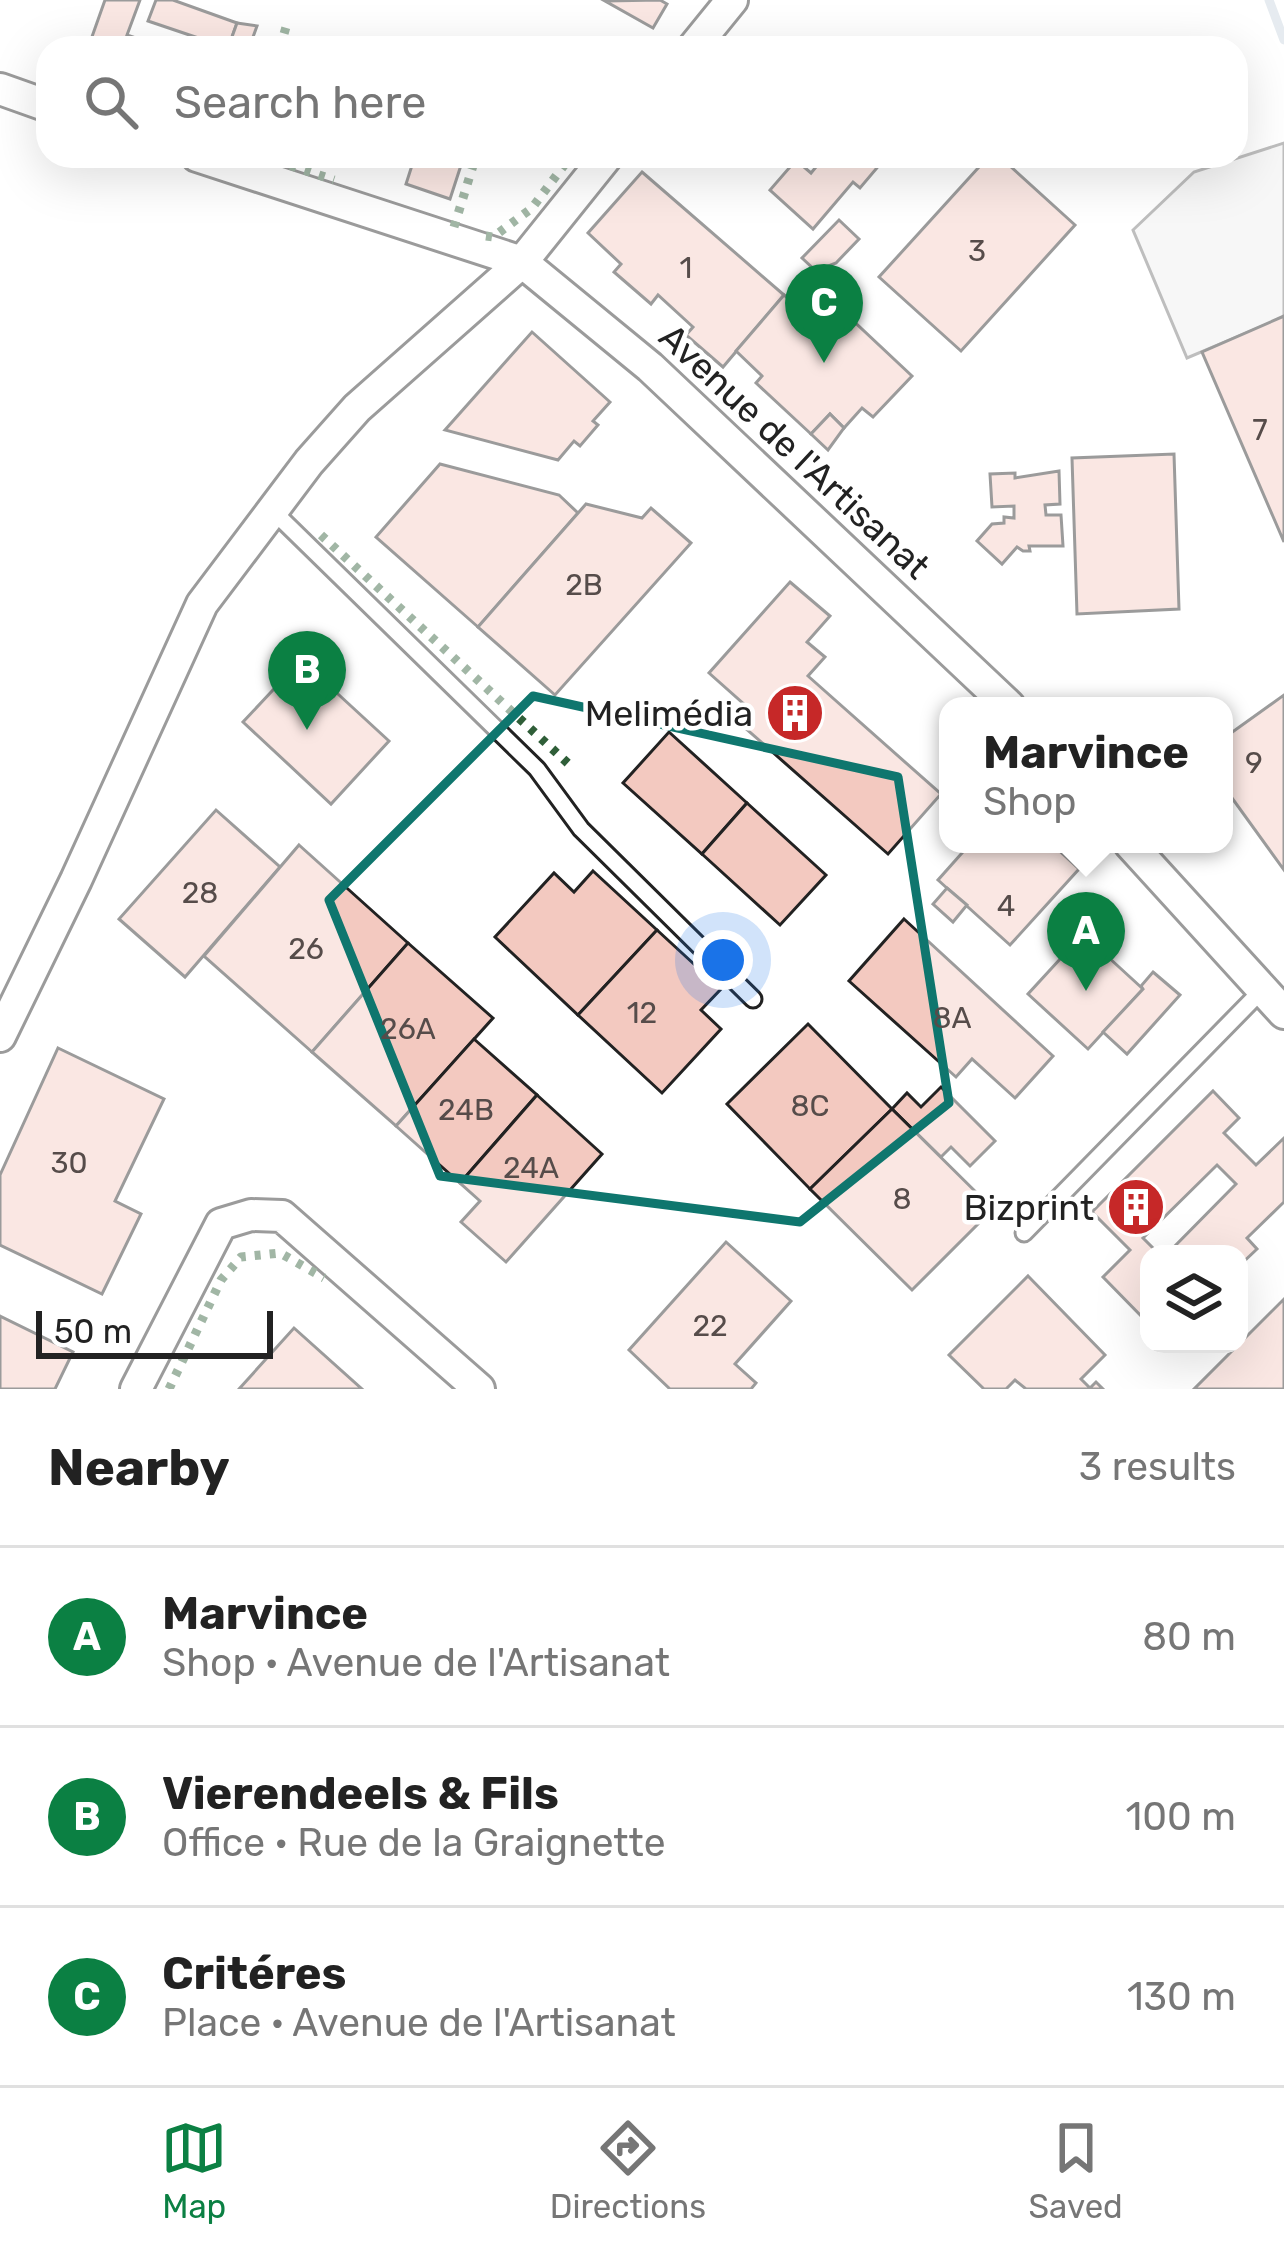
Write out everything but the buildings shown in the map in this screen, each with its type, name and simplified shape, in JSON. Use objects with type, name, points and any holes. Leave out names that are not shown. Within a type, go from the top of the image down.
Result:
[{"type":"street","points":[[703,36],[732,0]]},
{"type":"street","points":[[0,89],[36,102]]},
{"type":"street","points":[[234,168],[522,262]]},
{"type":"street","points":[[0,1036],[202,604],[308,462],[356,409],[522,262],[597,168]]},
{"type":"street","name":"Avenue de l'Artisanat","points":[[522,262],[650,367],[999,697]]},
{"type":"street","points":[[1138,853],[1284,1013]]},
{"type":"street","points":[[136,1389],[221,1224],[251,1215],[282,1216],[478,1389]]},
{"type":"lane","points":[[271,509],[537,769],[581,829],[753,999]]},
{"type":"lane","points":[[1024,1233],[1262,989]]},
{"type":"highlighted area","points":[[533,696],[898,777],[949,1103],[800,1222],[440,1176],[329,900]]},
{"type":"shaded area","points":[[1284,143],[1284,317],[1187,358],[1133,230],[1194,172],[1248,168],[1248,155]]},
{"type":"waterway","points":[[1269,0],[1284,40]]},
{"type":"hedge","points":[[283,36],[286,27]]},
{"type":"hedge","points":[[298,168],[334,180]]},
{"type":"hedge","points":[[454,227],[472,168]]},
{"type":"hedge","points":[[486,236],[493,237],[532,208],[562,168]]},
{"type":"hedge","points":[[321,535],[574,769]]},
{"type":"hedge","points":[[169,1389],[221,1280],[241,1257],[280,1253],[324,1278]]},
{"type":"place","name":"Critéres","points":[[824,363]]},
{"type":"place","name":"Melimédia","points":[[795,713]]},
{"type":"place","name":"Vierendeels & Fils","points":[[307,730]]},
{"type":"place","name":"Marvince","points":[[1086,991]]},
{"type":"place","name":"Bizprint","points":[[1136,1207]]}]
